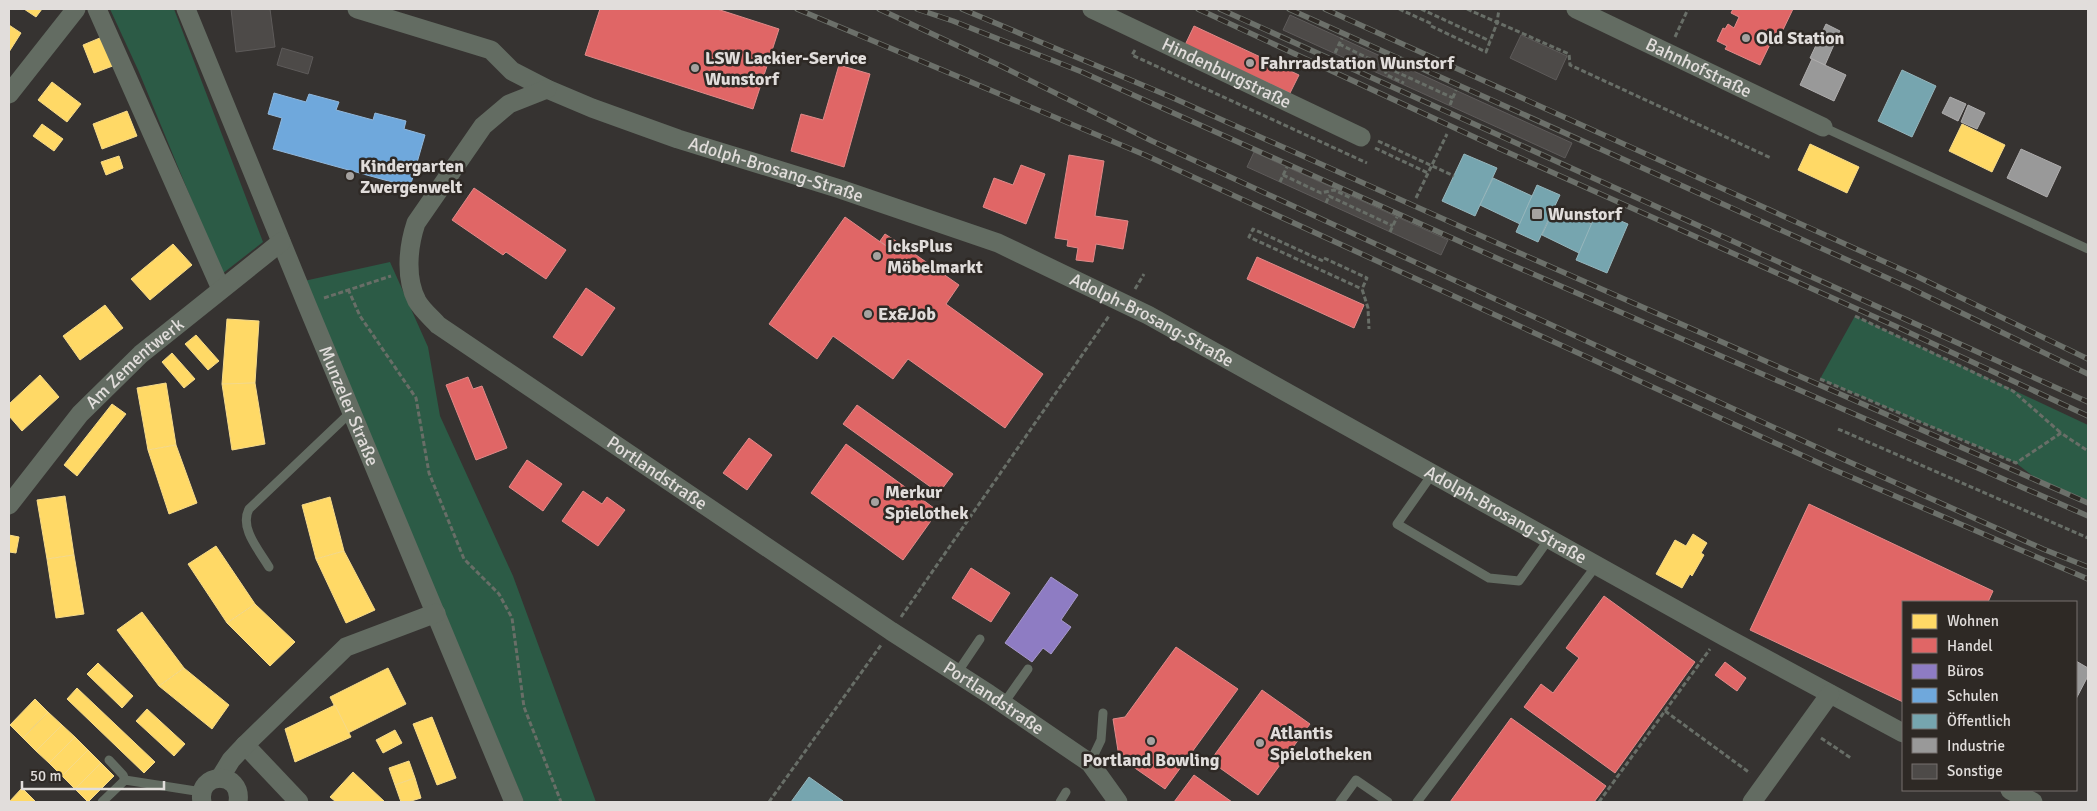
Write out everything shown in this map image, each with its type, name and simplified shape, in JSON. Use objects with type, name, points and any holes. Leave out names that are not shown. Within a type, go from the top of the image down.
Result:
[{"type":"street","points":[[9,94],[76,9]]},
{"type":"street","points":[[97,9],[155,136],[221,289]]},
{"type":"street","name":"Munzeler Straße","points":[[186,9],[514,802]]},
{"type":"street","name":"Adolph-Brosang-Straße","points":[[357,9],[491,50],[512,71],[547,89],[592,108],[678,139],[840,188],[998,243],[1148,314],[1596,566],[1902,732]]},
{"type":"street","name":"Hindenburgstraße","points":[[1092,9],[1369,139]]},
{"type":"street","name":"Bahnhofstraße","points":[[1576,9],[1823,127]]},
{"type":"street","name":"Portlandstraße","points":[[547,89],[509,104],[483,126],[416,223],[410,240],[409,271],[417,301],[438,325],[1090,763],[1118,802]]},
{"type":"street","name":"Am Zementwerk","points":[[9,505],[80,414],[141,354],[281,242]]},
{"type":"street","points":[[220,778],[231,760],[245,744],[346,647],[436,613]]},
{"type":"street","points":[[1752,802],[1830,694]]},
{"type":"street","points":[[245,744],[299,802]]},
{"type":"street","points":[[202,797],[205,785],[213,779],[220,778],[229,780],[236,785],[239,794],[238,802]]},
{"type":"street","points":[[2012,791],[2033,802]]},
{"type":"lane","points":[[1823,127],[2088,249]]},
{"type":"lane","points":[[268,567],[246,526],[245,517],[249,509],[352,411]]},
{"type":"lane","points":[[1433,473],[1397,524],[1489,578],[1519,581],[1549,539]]},
{"type":"lane","points":[[1417,802],[1596,566]]},
{"type":"lane","points":[[957,673],[980,639]]},
{"type":"lane","points":[[1004,704],[1028,669]]},
{"type":"lane","points":[[1090,763],[1100,740],[1103,714]]},
{"type":"lane","points":[[108,760],[124,774],[125,780]]},
{"type":"lane","points":[[125,780],[202,797]]},
{"type":"lane","points":[[102,802],[125,780]]},
{"type":"lane","points":[[1340,802],[1356,780],[1388,802]]},
{"type":"lane","points":[[1060,802],[1066,792]]},
{"type":"path","points":[[1399,9],[1486,52],[1497,23],[1499,9]]},
{"type":"path","points":[[1421,9],[1490,41]]},
{"type":"path","points":[[1467,9],[1569,54],[1570,65],[1771,158]]},
{"type":"path","points":[[1667,53],[1688,9]]},
{"type":"path","points":[[1335,53],[1342,38]]},
{"type":"path","points":[[1339,44],[1382,65],[1387,75],[1404,83]]},
{"type":"path","points":[[1132,56],[1367,163]]},
{"type":"path","points":[[1391,60],[1388,68],[1453,98]]},
{"type":"path","points":[[1450,105],[1456,90]]},
{"type":"path","points":[[1416,198],[1447,134]]},
{"type":"path","points":[[1369,139],[1454,176]]},
{"type":"path","points":[[1369,139],[1371,146],[1428,173]]},
{"type":"path","points":[[1280,182],[1287,166]]},
{"type":"path","points":[[1283,175],[1321,192],[1334,190],[1351,198]]},
{"type":"path","points":[[1326,202],[1328,196],[1393,226]]},
{"type":"path","points":[[1390,232],[1397,217]]},
{"type":"path","points":[[1362,289],[1249,237],[1253,229],[1367,278],[1362,289],[1368,308],[1370,329]]},
{"type":"path","points":[[307,305],[348,289],[409,271]]},
{"type":"path","points":[[348,289],[360,316],[416,398],[429,473],[464,559],[499,594],[512,618],[524,707],[561,802]]},
{"type":"path","points":[[769,802],[891,631],[1120,301]]},
{"type":"path","points":[[1855,316],[2013,391],[2061,433],[2088,451]]},
{"type":"path","points":[[1820,379],[2016,463],[2061,433]]},
{"type":"path","points":[[1838,429],[2088,538]]},
{"type":"path","points":[[1599,802],[1721,635]]},
{"type":"path","points":[[1665,711],[1765,783]]},
{"type":"path","points":[[1806,728],[1851,758]]},
{"type":"green space","points":[[110,9],[174,9],[263,242],[222,274],[139,72]]},
{"type":"green space","points":[[390,262],[428,347],[440,416],[513,576],[596,802],[524,802],[304,281]]},
{"type":"green space","points":[[1855,316],[2088,425],[2088,500],[2039,481],[2016,463],[1820,379]]},
{"type":"building: Wohnen","points":[[24,9],[42,9],[36,17]]},
{"type":"building: Wohnen","points":[[9,25],[21,33],[9,52]]},
{"type":"building: Wohnen","points":[[107,35],[118,64],[94,73],[83,45]]},
{"type":"building: Wohnen","points":[[52,82],[81,104],[67,122],[38,100]]},
{"type":"building: Wohnen","points":[[127,111],[137,136],[102,149],[93,124]]},
{"type":"building: Wohnen","points":[[42,124],[63,139],[54,151],[33,136]]},
{"type":"building: Wohnen","points":[[1962,124],[2005,145],[1992,172],[1949,151]]},
{"type":"building: Wohnen","points":[[1810,144],[1859,167],[1847,193],[1798,170]]},
{"type":"building: Wohnen","points":[[119,156],[123,168],[106,175],[101,162]]},
{"type":"building: Wohnen","points":[[173,244],[192,265],[150,300],[131,279]]},
{"type":"building: Wohnen","points":[[105,305],[123,328],[80,360],[63,336]]},
{"type":"building: Wohnen","points":[[227,319],[259,321],[255,383],[222,384]]},
{"type":"building: Wohnen","points":[[196,335],[219,361],[208,370],[185,344]]},
{"type":"building: Wohnen","points":[[172,353],[195,379],[184,388],[162,362]]},
{"type":"building: Wohnen","points":[[40,375],[59,397],[22,431],[9,416],[9,404]]},
{"type":"building: Wohnen","points":[[166,383],[176,445],[148,450],[137,388]]},
{"type":"building: Wohnen","points":[[255,383],[265,444],[232,450],[222,384]]},
{"type":"building: Wohnen","points":[[112,404],[126,414],[77,476],[64,465]]},
{"type":"building: Wohnen","points":[[176,445],[197,503],[169,514],[148,450]]},
{"type":"building: Wohnen","points":[[65,496],[74,555],[47,559],[37,500]]},
{"type":"building: Wohnen","points":[[330,497],[344,551],[316,559],[302,505]]},
{"type":"building: Wohnen","points":[[1693,534],[1707,543],[1701,553],[1704,555],[1692,576],[1690,574],[1682,588],[1656,574],[1675,540],[1686,546]]},
{"type":"building: Wohnen","points":[[9,535],[19,537],[16,553],[9,552]]},
{"type":"building: Wohnen","points":[[216,546],[255,604],[227,623],[188,564]]},
{"type":"building: Wohnen","points":[[344,551],[375,610],[346,623],[316,559]]},
{"type":"building: Wohnen","points":[[74,555],[84,614],[56,618],[47,559]]},
{"type":"building: Wohnen","points":[[255,604],[295,642],[270,666],[227,623]]},
{"type":"building: Wohnen","points":[[142,612],[184,668],[159,686],[117,630]]},
{"type":"building: Wohnen","points":[[98,663],[133,696],[122,708],[87,674]]},
{"type":"building: Wohnen","points":[[184,668],[229,705],[212,729],[159,686]]},
{"type":"building: Wohnen","points":[[388,668],[406,704],[348,733],[330,697]]},
{"type":"building: Wohnen","points":[[77,688],[155,762],[144,773],[67,699]]},
{"type":"building: Wohnen","points":[[35,699],[48,712],[23,738],[10,725]]},
{"type":"building: Wohnen","points":[[335,705],[351,737],[295,762],[285,729]]},
{"type":"building: Wohnen","points":[[147,709],[185,744],[174,756],[136,721]]},
{"type":"building: Wohnen","points":[[48,712],[62,725],[36,751],[23,738]]},
{"type":"building: Wohnen","points":[[432,717],[456,778],[437,785],[413,724]]},
{"type":"building: Wohnen","points":[[62,725],[75,737],[49,763],[36,751]]},
{"type":"building: Wohnen","points":[[395,730],[402,743],[383,753],[376,740]]},
{"type":"building: Wohnen","points":[[75,737],[88,750],[62,776],[49,763]]},
{"type":"building: Wohnen","points":[[88,750],[101,763],[75,789],[62,776]]},
{"type":"building: Wohnen","points":[[409,761],[415,778],[395,785],[389,768]]},
{"type":"building: Wohnen","points":[[101,763],[114,776],[88,802],[75,789]]},
{"type":"building: Wohnen","points":[[353,772],[385,802],[336,802],[330,797]]},
{"type":"building: Wohnen","points":[[415,778],[421,798],[401,802],[395,785]]},
{"type":"building: Wohnen","points":[[22,788],[36,802],[9,802]]},
{"type":"building: Handel","name":"LSW Lackier-Service Wunstorf","points":[[600,9],[717,9],[779,29],[753,109],[585,55]]},
{"type":"building: Handel","name":"Old Station","points":[[1733,9],[1793,9],[1781,34],[1776,32],[1760,65],[1725,49],[1727,46],[1717,41],[1723,28],[1725,29],[1728,24],[1734,28],[1739,17],[1731,13]]},
{"type":"building: Handel","name":"Fahrradstation Wunstorf","points":[[1194,26],[1299,75],[1290,93],[1185,45]]},
{"type":"building: Handel","points":[[839,65],[870,74],[844,167],[791,151],[801,114],[823,120]]},
{"type":"building: Handel","points":[[1069,155],[1104,161],[1095,216],[1128,221],[1123,249],[1096,244],[1093,262],[1076,260],[1078,248],[1067,246],[1068,240],[1055,238]]},
{"type":"building: Handel","points":[[1021,165],[1045,174],[1026,224],[983,207],[994,178],[1013,185]]},
{"type":"building: Handel","points":[[474,188],[566,250],[546,279],[506,252],[503,255],[452,220]]},
{"type":"building: Handel","name":"Ex&Job","points":[[845,217],[893,251],[899,243],[959,285],[946,304],[1043,374],[1005,428],[908,359],[893,379],[833,336],[817,359],[769,324]]},
{"type":"building: Handel","points":[[885,234],[899,243],[893,251],[880,241]]},
{"type":"building: Handel","points":[[1257,257],[1364,305],[1354,328],[1247,279]]},
{"type":"building: Handel","points":[[586,288],[615,308],[582,356],[553,337]]},
{"type":"building: Handel","points":[[468,377],[473,389],[482,386],[507,448],[476,460],[446,385]]},
{"type":"building: Handel","points":[[857,405],[953,474],[939,493],[843,424]]},
{"type":"building: Handel","points":[[749,438],[772,455],[747,490],[723,473]]},
{"type":"building: Handel","name":"Merkur Spielothek","points":[[846,444],[938,511],[903,560],[811,493]]},
{"type":"building: Handel","points":[[527,460],[562,484],[543,511],[509,487]]},
{"type":"building: Handel","points":[[583,491],[602,504],[607,497],[625,510],[598,546],[562,521]]},
{"type":"building: Handel","points":[[1809,504],[1993,591],[1988,601],[1902,601],[1902,702],[1750,630]]},
{"type":"building: Handel","points":[[971,568],[1010,593],[991,622],[952,598]]},
{"type":"building: Handel","points":[[1604,596],[1695,662],[1615,773],[1524,707],[1541,684],[1553,693],[1579,658],[1566,648]]},
{"type":"building: Handel","points":[[1176,647],[1238,689],[1165,789],[1119,757],[1113,719],[1125,717]]},
{"type":"building: Handel","points":[[1725,662],[1746,678],[1737,691],[1715,675]]},
{"type":"building: Handel","name":"Atlantis Spielotheken","points":[[1262,690],[1310,724],[1258,795],[1210,761]]},
{"type":"building: Handel","points":[[1511,718],[1606,786],[1594,802],[1450,802]]},
{"type":"building: Handel","points":[[1194,775],[1232,802],[1174,802]]},
{"type":"building: Büros","points":[[1051,577],[1078,595],[1061,620],[1071,627],[1051,654],[1043,648],[1032,662],[1005,643]]},
{"type":"building: Schulen","points":[[274,93],[306,102],[309,94],[339,102],[336,110],[373,120],[375,113],[406,121],[404,129],[425,135],[410,187],[273,149],[282,118],[268,114]]},
{"type":"building: Öffentlich","points":[[1902,70],[1936,86],[1912,137],[1878,121]]},
{"type":"building: Öffentlich","points":[[1464,154],[1497,168],[1475,216],[1442,201]]},
{"type":"building: Öffentlich","points":[[1493,178],[1532,196],[1520,224],[1480,205]]},
{"type":"building: Öffentlich","points":[[1537,185],[1560,195],[1538,242],[1516,232]]},
{"type":"building: Öffentlich","points":[[1555,207],[1592,224],[1579,253],[1542,235]]},
{"type":"building: Öffentlich","points":[[1597,211],[1628,224],[1607,273],[1576,260]]},
{"type":"building: Öffentlich","points":[[809,777],[843,801],[843,802],[791,802]]},
{"type":"building: Industrie","points":[[1826,24],[1840,31],[1825,65],[1810,58]]},
{"type":"building: Industrie","points":[[1812,59],[1846,75],[1834,101],[1800,85]]},
{"type":"building: Industrie","points":[[1950,97],[1966,104],[1958,121],[1942,113]]},
{"type":"building: Industrie","points":[[1968,105],[1985,113],[1977,129],[1961,122]]},
{"type":"building: Industrie","points":[[2021,149],[2061,167],[2047,197],[2007,178]]},
{"type":"building: Industrie","points":[[2077,662],[2088,668],[2088,676],[2077,697]]},
{"type":"building: Sonstige","points":[[231,9],[270,9],[275,47],[236,52]]},
{"type":"building: Sonstige","points":[[1290,15],[1572,143],[1565,158],[1283,30]]},
{"type":"building: Sonstige","points":[[1521,35],[1567,56],[1556,80],[1510,58]]},
{"type":"building: Sonstige","points":[[282,48],[313,57],[308,74],[277,65]]},
{"type":"building: Sonstige","points":[[1254,152],[1448,240],[1441,255],[1247,167]]},
{"type":"railway","points":[[797,9],[1145,155],[1830,468],[2088,579]]},
{"type":"railway","points":[[879,9],[1003,67],[1152,141],[1836,456],[2043,549],[2088,567]]},
{"type":"railway","points":[[917,9],[953,21],[1082,72],[1510,264],[2088,516]]},
{"type":"railway","points":[[962,9],[1171,97],[1515,251],[2088,503]]},
{"type":"railway","points":[[1198,9],[1498,148],[1895,326],[2088,416]]},
{"type":"railway","points":[[1220,9],[2088,402]]},
{"type":"railway","points":[[1289,9],[1912,289],[2088,374]]},
{"type":"railway","points":[[1325,9],[1916,276],[2088,359]]},
{"type":"place","name":"Old Station","points":[[1746,38]]},
{"type":"place","name":"Fahrradstation Wunstorf","points":[[1250,63]]},
{"type":"place","name":"LSW Lackier-Service Wunstorf","points":[[695,68]]},
{"type":"place","name":"Kindergarten Zwergenwelt","points":[[350,176]]},
{"type":"place","name":"Wunstorf","points":[[1537,214]]},
{"type":"place","name":"IcksPlus Möbelmarkt","points":[[877,256]]},
{"type":"place","name":"Ex&Job","points":[[868,314]]},
{"type":"place","name":"Merkur Spielothek","points":[[875,502]]},
{"type":"place","name":"Portland Bowling","points":[[1151,741]]},
{"type":"place","name":"Atlantis Spielotheken","points":[[1260,743]]}]
